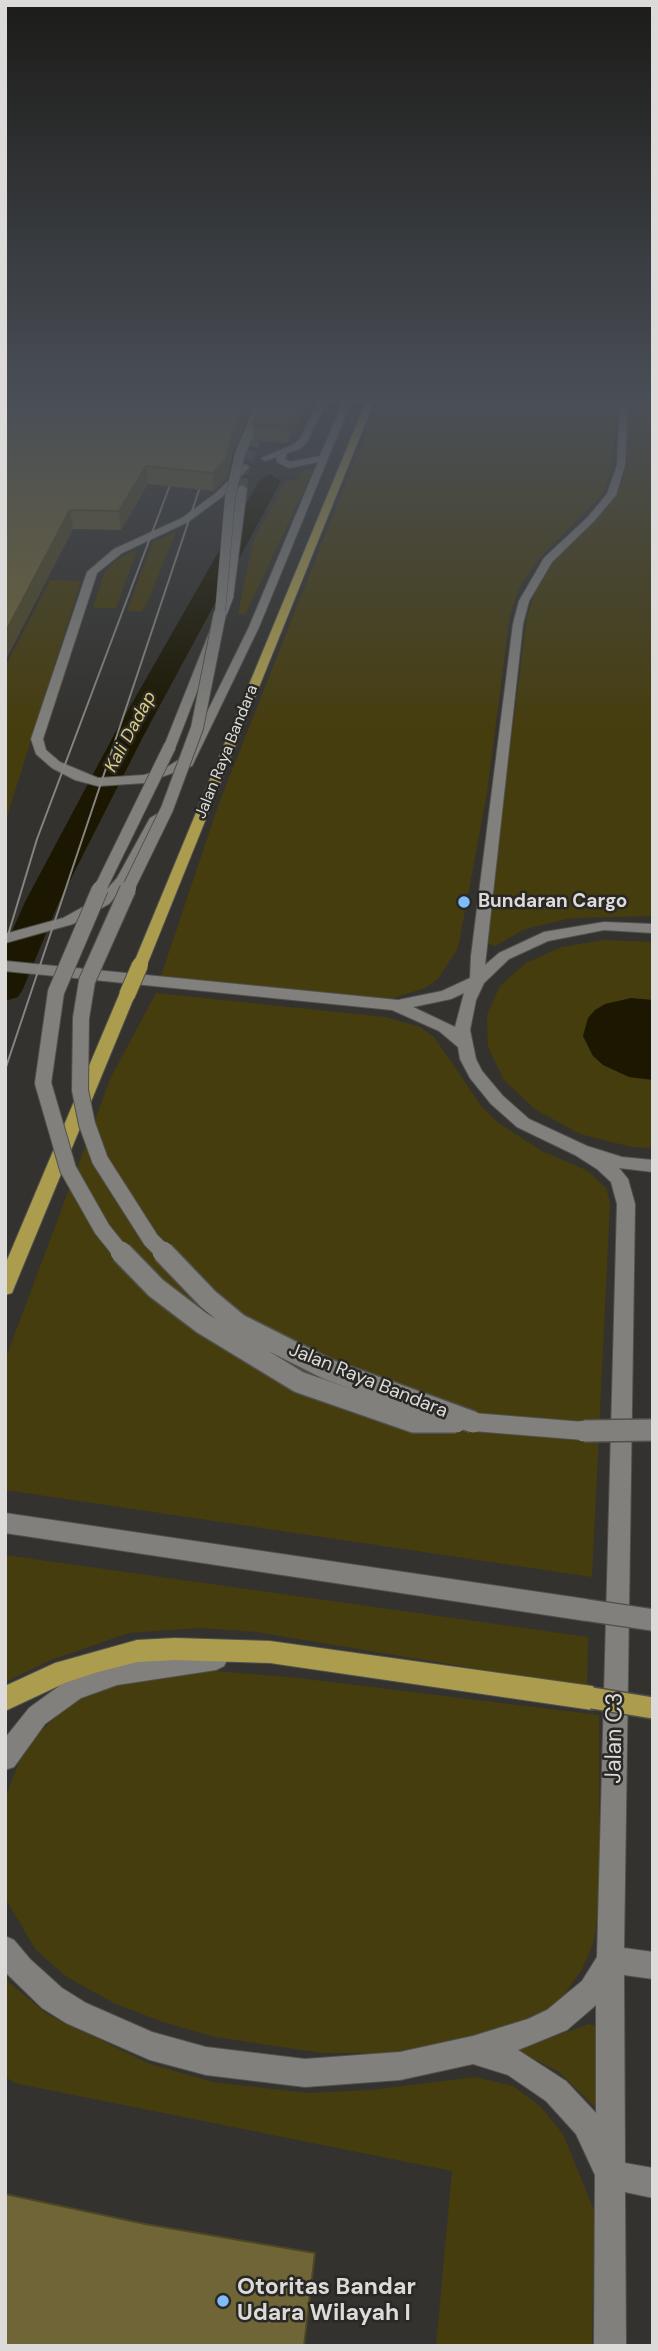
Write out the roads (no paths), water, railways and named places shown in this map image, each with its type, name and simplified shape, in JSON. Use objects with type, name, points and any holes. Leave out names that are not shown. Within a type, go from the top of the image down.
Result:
[{"type":"main road","name":"Jalan Raya Bandara","points":[[5,1288],[325,512]]},
{"type":"main road","points":[[5,1699],[64,1671],[137,1651],[271,1652],[653,1708]]},
{"type":"street","points":[[191,757],[168,772],[145,779],[98,782],[71,773],[40,751],[37,739],[92,572],[118,551],[185,520],[196,512]]},
{"type":"street","name":"Jalan Raya Bandara","points":[[228,512],[219,626],[197,728],[167,808],[104,938],[87,981],[81,1018],[80,1090],[87,1124],[100,1160],[151,1240],[208,1299],[238,1324],[339,1374],[473,1422],[584,1431],[653,1430]]},
{"type":"street","points":[[239,512],[228,598],[170,746],[65,962],[54,1001],[43,1083],[51,1118],[68,1169],[102,1229],[156,1288],[202,1323],[299,1382],[334,1395],[414,1422],[473,1422]]},
{"type":"street","name":"Jalan Raya Bandara","points":[[5,939],[68,921],[89,911],[115,891],[191,757],[254,627],[302,512]]},
{"type":"street","points":[[597,512],[548,560],[524,601],[518,624],[478,956],[478,980],[464,1016],[464,1044],[476,1073],[497,1100],[523,1123],[581,1151],[622,1163],[653,1166]]},
{"type":"street","points":[[5,966],[398,1005],[446,995],[478,980],[504,956],[544,937],[604,926],[653,929]]},
{"type":"street","points":[[398,1005],[445,1027],[464,1044]]},
{"type":"street","name":"Jalan C3","points":[[581,1151],[603,1164],[618,1179],[626,1204],[610,1960],[610,2346]]},
{"type":"street","points":[[5,1523],[653,1620]]},
{"type":"street","points":[[5,1758],[37,1716],[74,1689],[97,1680],[157,1665],[271,1652]]},
{"type":"street","points":[[5,1949],[35,1984],[76,2012],[149,2046],[206,2061],[305,2073],[400,2066],[473,2050],[556,2020],[592,1991],[610,1960],[653,1966]]},
{"type":"street","points":[[473,2050],[515,2063],[556,2091],[586,2124],[611,2175],[653,2183]]},
{"type":"waterway","name":"Kali Dadap","points":[[5,989],[42,902],[130,733],[253,512]]},
{"type":"tram line","points":[[5,945],[37,839],[160,512]]},
{"type":"tram line","points":[[5,1070],[192,512]]},
{"type":"place","name":"Bundaran Cargo","points":[[464,902]]},
{"type":"place","name":"Otoritas Bandar Udara Wilayah I","points":[[223,2301]]}]
